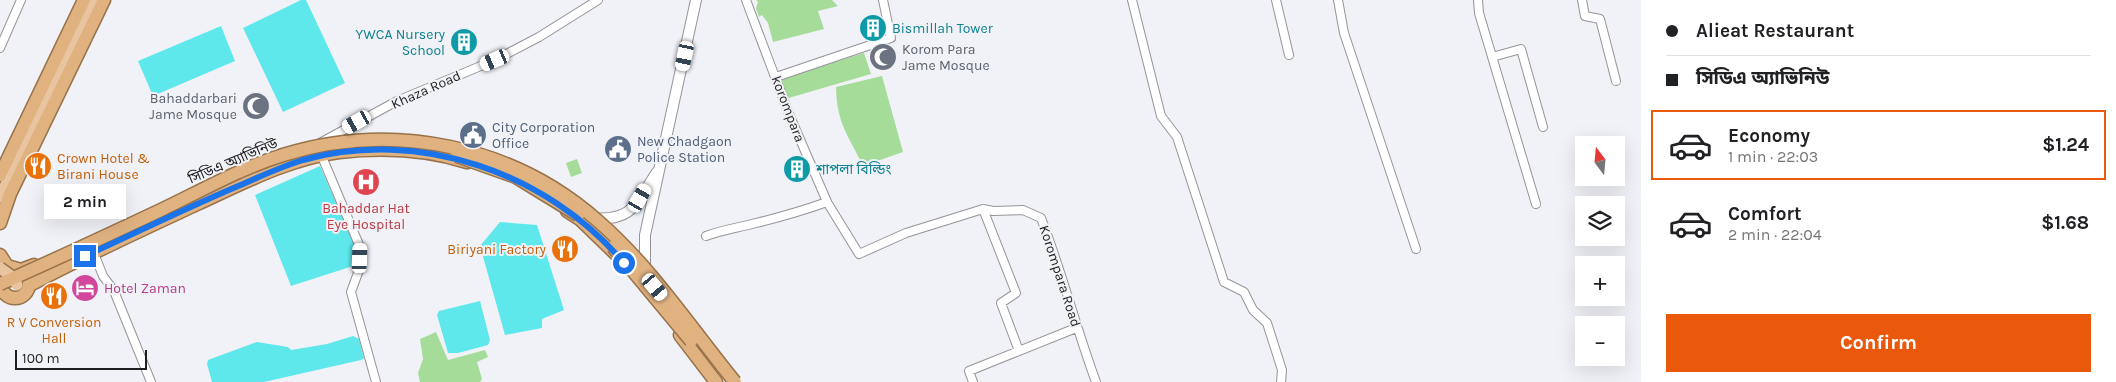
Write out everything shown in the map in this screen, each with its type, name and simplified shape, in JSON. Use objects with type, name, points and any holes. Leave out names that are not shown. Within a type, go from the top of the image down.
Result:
[{"type":"highway","points":[[0,175],[84,0]]},
{"type":"highway","points":[[0,223],[10,194],[104,0]]},
{"type":"highway","name":"সিডিএ অ্যাভিনিউ","points":[[10,279],[91,247],[258,164],[380,138],[422,140],[496,161],[544,186],[587,217],[610,237],[740,382]]},
{"type":"highway","points":[[10,279],[282,156],[344,141],[384,140],[427,143],[471,151],[511,165],[583,208],[599,221],[640,264],[735,382]]},
{"type":"highway","points":[[10,279],[284,163],[320,153],[353,148],[401,147],[429,150],[465,158],[516,178],[579,216],[621,257],[724,382]]},
{"type":"highway","name":"সিডিএ অ্যাভিনিউ","points":[[319,150],[339,152],[405,150],[446,155],[490,168],[523,183],[581,220],[616,254],[716,382]]},
{"type":"highway","name":"সিডিএ অ্যাভিনিউ","points":[[10,279],[91,247]]},
{"type":"highway","points":[[0,255],[10,279],[3,298]]},
{"type":"main road","points":[[0,198],[92,0]]},
{"type":"main road","points":[[0,211],[99,0]]},
{"type":"main road","points":[[646,277],[644,257],[645,235],[662,165],[696,0]]},
{"type":"main road","points":[[587,217],[609,219],[626,214],[640,198],[662,165]]},
{"type":"street","points":[[0,48],[21,0]]},
{"type":"street","name":"Khaza Road","points":[[319,150],[397,102],[495,60],[539,37],[598,0]]},
{"type":"street","name":"korompara","points":[[746,0],[789,114],[827,202],[835,216]]},
{"type":"street","points":[[776,77],[891,38],[884,0]]},
{"type":"street","points":[[1132,0],[1161,116],[1177,137],[1224,282],[1244,292],[1252,310],[1267,323],[1282,370],[1281,382]]},
{"type":"street","points":[[1276,0],[1288,55]]},
{"type":"street","points":[[1338,0],[1344,33],[1416,249]]},
{"type":"street","points":[[1478,0],[1479,13],[1536,204]]},
{"type":"street","points":[[1582,0],[1585,16],[1600,19],[1616,81]]},
{"type":"street","points":[[1492,56],[1521,49],[1543,127]]},
{"type":"street","points":[[319,150],[360,247],[359,270],[353,281],[351,292],[376,382]]},
{"type":"street","points":[[706,236],[724,229],[789,215],[827,202]]},
{"type":"street","name":"Korompara Road","points":[[827,202],[859,254],[906,233],[983,209],[993,211],[1023,210],[1041,218],[1058,262],[1076,328],[1096,382]]},
{"type":"street","points":[[983,209],[1016,293],[1001,303],[1019,351]]},
{"type":"street","points":[[91,247],[103,276],[114,291],[151,382]]},
{"type":"street","points":[[973,382],[969,371],[1076,328]]},
{"type":"green space","points":[[756,0],[832,0],[838,6],[818,11],[824,29],[773,42],[768,23],[762,15],[759,17],[756,8],[758,2]]},
{"type":"green space","points":[[864,53],[871,74],[785,99],[779,79]]},
{"type":"green space","points":[[882,76],[903,152],[863,166],[841,120],[836,87]]},
{"type":"green space","points":[[577,159],[582,173],[571,177],[566,163]]},
{"type":"green space","points":[[436,332],[448,360],[485,350],[488,357],[477,362],[482,379],[480,382],[420,382],[418,373],[423,359],[420,339]]},
{"type":"water","points":[[301,0],[306,0],[345,83],[283,112],[243,28]]},
{"type":"water","points":[[221,26],[235,61],[153,96],[138,61]]},
{"type":"water","points":[[320,166],[358,253],[353,266],[291,286],[255,195]]},
{"type":"water","points":[[500,222],[537,225],[564,310],[542,319],[542,328],[505,335],[480,246]]},
{"type":"water","points":[[480,301],[490,340],[488,345],[458,353],[448,353],[437,315],[439,311]]},
{"type":"water","points":[[353,336],[359,339],[364,358],[361,360],[264,382],[212,382],[207,364],[208,360],[257,342],[288,347],[291,350],[327,344]]},
{"type":"place","name":"Bismillah Tower","points":[[873,28]]},
{"type":"place","name":"YWCA Nursery School","points":[[464,42]]},
{"type":"place","name":"Korom Para Jame Mosque","points":[[883,57]]},
{"type":"place","name":"Bahaddarbari Jame Mosque","points":[[256,106]]},
{"type":"place","name":"City Corporation Office","points":[[473,135]]},
{"type":"place","name":"New Chadgaon Police Station","points":[[618,149]]},
{"type":"place","name":"Crown Hotel & Birani House","points":[[38,166]]},
{"type":"place","name":"শাপলা বিল্ডিং","points":[[797,169]]},
{"type":"place","name":"Bahaddar Hat Eye Hospital","points":[[366,182]]},
{"type":"place","name":"Biriyani Factory","points":[[565,249]]},
{"type":"place","name":"Hotel Zaman","points":[[85,288]]},
{"type":"place","name":"R V Conversion Hall","points":[[54,296]]},
{"type":"route","points":[[85,256],[224,192],[301,161],[339,152],[405,150],[446,155],[490,168],[523,183],[581,220],[624,263]]}]
